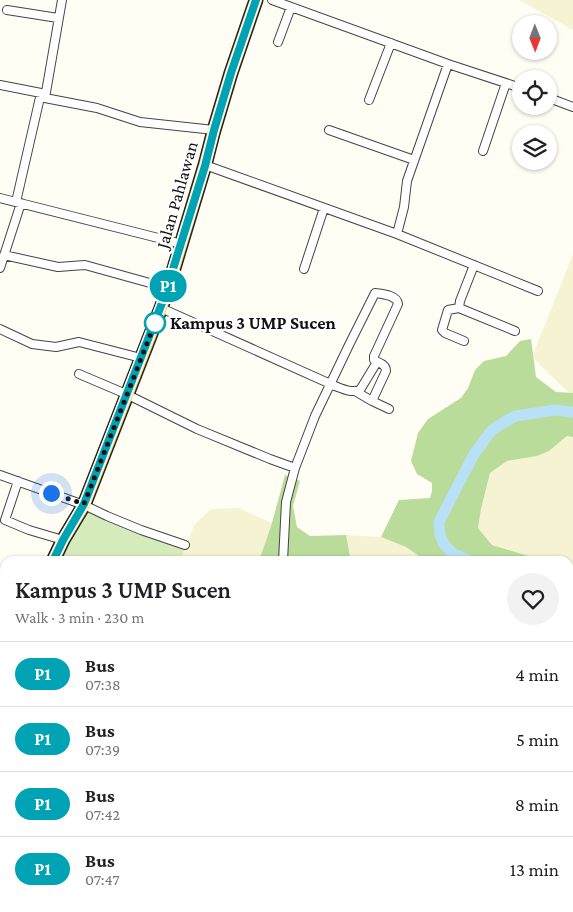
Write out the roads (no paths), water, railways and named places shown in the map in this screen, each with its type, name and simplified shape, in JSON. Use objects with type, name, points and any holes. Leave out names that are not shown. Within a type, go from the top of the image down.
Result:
[{"type":"main road","name":"Jalan Pahlawan","points":[[55,556],[84,504],[168,288],[231,73],[256,0]]},
{"type":"street","points":[[0,268],[18,202],[62,0]]},
{"type":"street","points":[[272,0],[448,64],[512,85]]},
{"type":"street","points":[[278,42],[291,7]]},
{"type":"street","points":[[7,10],[58,18]]},
{"type":"street","points":[[369,100],[391,43]]},
{"type":"street","points":[[397,234],[404,207],[407,181],[448,64]]},
{"type":"street","points":[[483,151],[506,83]]},
{"type":"street","points":[[0,85],[97,108],[140,122],[214,130]]},
{"type":"street","points":[[557,101],[573,106]]},
{"type":"street","points":[[329,130],[414,160]]},
{"type":"street","points":[[205,166],[397,234],[538,291]]},
{"type":"street","points":[[0,198],[182,244]]},
{"type":"street","points":[[304,269],[324,208]]},
{"type":"street","points":[[4,255],[58,267],[85,265],[168,288]]},
{"type":"street","points":[[459,308],[474,265]]},
{"type":"street","points":[[283,556],[286,502],[295,468],[315,416],[375,293],[396,298],[398,304],[374,356],[374,360],[384,365],[386,371],[372,401]]},
{"type":"street","points":[[160,308],[349,391],[360,390],[377,362]]},
{"type":"street","points":[[464,341],[442,330],[448,310],[459,308],[515,331]]},
{"type":"street","points":[[0,328],[32,344],[56,347],[79,342],[141,358]]},
{"type":"street","points":[[79,374],[126,394],[197,429],[295,468]]},
{"type":"street","points":[[355,391],[389,409]]},
{"type":"street","points":[[0,475],[84,504],[141,530],[185,545]]},
{"type":"street","points":[[18,481],[5,520],[29,530],[63,540]]},
{"type":"waterway","points":[[458,556],[453,554],[444,544],[440,535],[439,522],[474,454],[492,430],[516,416],[555,410],[573,412]]},
{"type":"place","name":"Kampus 3 UMP Sucen","points":[[155,323]]}]
